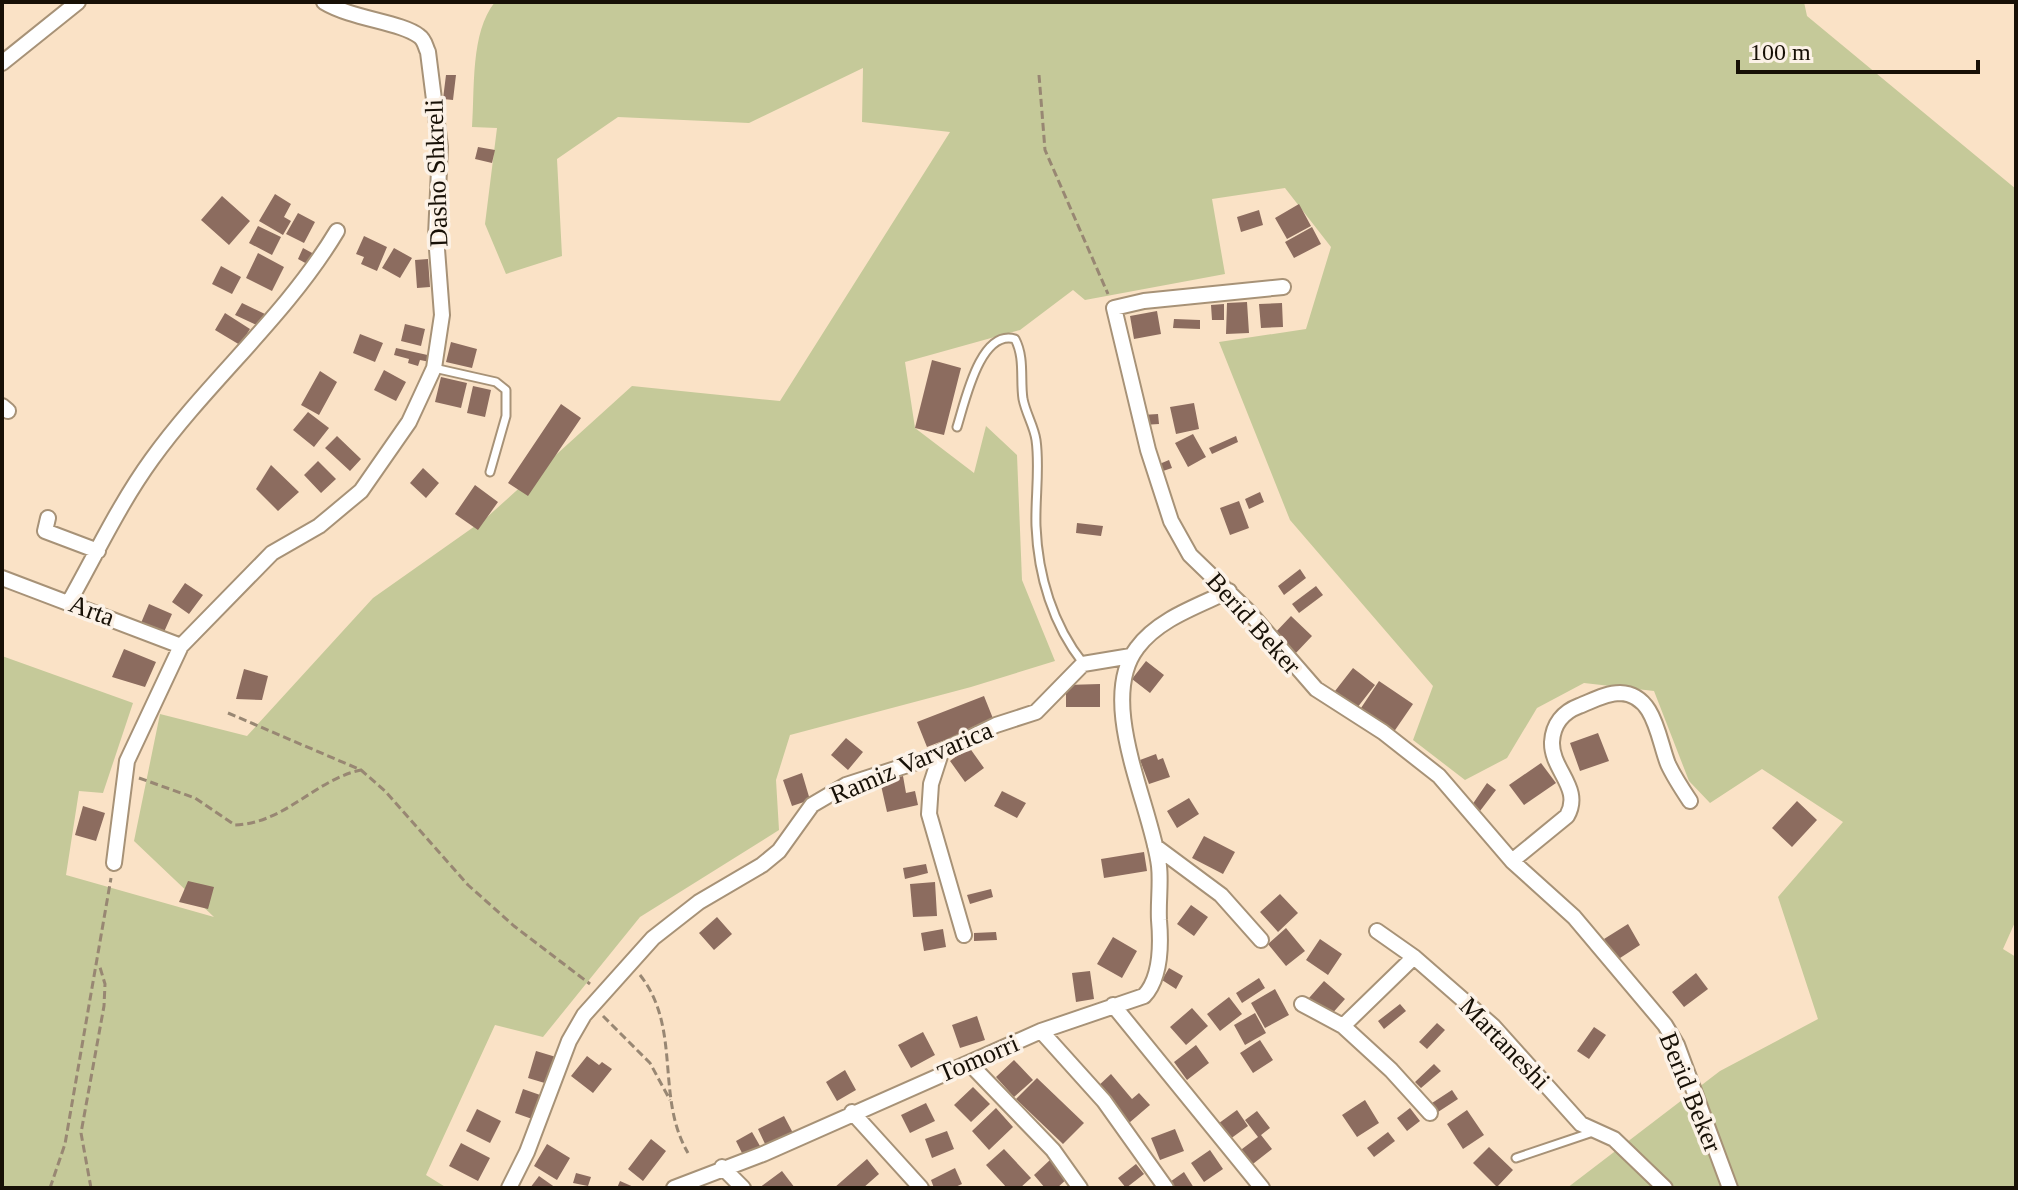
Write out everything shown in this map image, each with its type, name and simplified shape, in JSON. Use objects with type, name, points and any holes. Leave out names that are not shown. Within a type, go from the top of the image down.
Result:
[{"type":"street","points":[[2,63],[78,2]]},
{"type":"street","name":"Dasho Shkreli","points":[[114,863],[125,773],[140,727],[181,646],[272,553],[319,526],[361,491],[409,422],[434,368],[442,315],[436,236],[440,147],[428,52],[423,40],[411,31],[345,14],[324,2]]},
{"type":"street","points":[[69,602],[152,460],[240,351],[293,296],[337,231]]},
{"type":"street","points":[[1114,308],[1144,301],[1283,287]]},
{"type":"street","name":"Berid Beker","points":[[1114,308],[1148,450],[1171,521],[1190,555],[1229,591],[1316,689],[1383,732],[1439,776],[1512,861],[1574,917],[1619,975],[1665,1025],[1686,1065],[1705,1127],[1730,1188]]},
{"type":"street","points":[[48,518],[45,531],[98,551]]},
{"type":"street","name":"Arta","points":[[2,578],[181,646]]},
{"type":"street","points":[[1083,664],[1131,656],[1147,636],[1167,622],[1229,591]]},
{"type":"street","name":"Tomorri","points":[[674,1188],[722,1167],[763,1154],[1041,1031],[1144,996],[1154,979],[1161,936],[1159,868],[1135,784],[1127,741],[1124,693],[1131,656]]},
{"type":"street","name":"Ramiz Varvarica","points":[[509,1188],[527,1152],[569,1041],[602,992],[653,938],[699,902],[762,865],[779,851],[812,805],[846,785],[941,753],[996,725],[1036,712],[1083,664]]},
{"type":"street","points":[[1512,861],[1567,816],[1571,809],[1572,793],[1553,752],[1555,727],[1561,716],[1610,693],[1633,696],[1650,712],[1668,763],[1690,801]]},
{"type":"street","points":[[941,753],[931,784],[929,814],[964,935]]},
{"type":"street","points":[[1155,846],[1221,895],[1261,940]]},
{"type":"street","name":"Martaneshi","points":[[1377,931],[1414,957],[1517,1050],[1581,1124],[1614,1139],[1665,1188]]},
{"type":"street","points":[[1343,1026],[1414,957]]},
{"type":"street","points":[[1302,1004],[1343,1026],[1391,1070],[1430,1113]]},
{"type":"street","points":[[1113,1005],[1262,1188]]},
{"type":"street","points":[[1041,1031],[1104,1101],[1166,1188]]},
{"type":"street","points":[[969,1063],[1053,1150],[1080,1188]]},
{"type":"street","points":[[852,1112],[921,1188]]},
{"type":"street","points":[[722,1167],[743,1188]]},
{"type":"lane","points":[[957,427],[985,353],[994,342],[1007,337],[1015,339],[1020,348],[1023,398],[1037,443],[1036,529],[1043,573],[1054,618],[1083,664]]},
{"type":"lane","points":[[434,368],[496,382],[506,390],[506,416],[490,472]]},
{"type":"lane","points":[[1516,1158],[1594,1131]]},
{"type":"path","points":[[1039,75],[1045,150],[1114,308]]},
{"type":"path","points":[[228,713],[361,770],[385,791],[468,885],[514,926],[602,992]]},
{"type":"path","points":[[125,773],[195,798],[235,825],[266,821],[333,781],[361,770]]},
{"type":"path","points":[[50,1188],[65,1144],[114,863]]},
{"type":"path","points":[[91,1188],[81,1133],[104,1006],[104,976],[97,961]]},
{"type":"path","points":[[631,962],[657,996],[662,1010],[671,1102],[677,1134],[688,1153]]},
{"type":"path","points":[[592,1005],[650,1063],[671,1102]]},
{"type":"green space","points":[[495,2],[1804,2],[1807,16],[2016,189],[2016,920],[2003,949],[2016,957],[2016,1188],[1567,1188],[1720,1071],[1818,1019],[1778,897],[1843,822],[1762,769],[1710,803],[1689,781],[1654,691],[1584,683],[1537,708],[1507,758],[1465,780],[1413,740],[1433,686],[1290,520],[1219,342],[1306,329],[1331,247],[1285,188],[1212,199],[1225,274],[1085,300],[1073,290],[1020,330],[905,362],[915,428],[974,473],[986,426],[1017,455],[1022,580],[1055,661],[971,687],[790,735],[776,780],[779,830],[640,917],[543,1037],[495,1025],[426,1175],[447,1188],[2,1188],[2,656],[133,703],[103,793],[79,791],[66,875],[214,917],[134,841],[160,714],[247,736],[373,598],[485,519],[632,386],[780,401],[950,132],[862,122],[863,68],[749,123],[618,117],[557,159],[562,256],[506,274],[485,224],[497,128],[472,127],[478,45],[481,29]]},
{"type":"building","points":[[446,75],[456,75],[453,100],[443,99]]},
{"type":"building","points":[[478,147],[495,150],[492,163],[475,159]]},
{"type":"building","points":[[275,194],[291,204],[284,217],[291,221],[283,235],[259,221]]},
{"type":"building","points":[[222,196],[250,221],[229,245],[201,220]]},
{"type":"building","points":[[1299,204],[1311,226],[1287,239],[1275,218]]},
{"type":"building","points":[[1259,210],[1263,225],[1241,232],[1237,217]]},
{"type":"building","points":[[298,213],[315,222],[304,243],[286,234]]},
{"type":"building","points":[[258,226],[281,237],[272,255],[249,243]]},
{"type":"building","points":[[1312,227],[1321,244],[1294,258],[1285,242]]},
{"type":"building","points":[[364,236],[387,247],[377,271],[361,264],[364,257],[356,254]]},
{"type":"building","points":[[303,248],[314,254],[309,265],[298,259]]},
{"type":"building","points":[[394,248],[412,258],[400,278],[382,268]]},
{"type":"building","points":[[258,253],[284,267],[272,291],[246,278]]},
{"type":"building","points":[[428,259],[430,287],[417,288],[415,260]]},
{"type":"building","points":[[221,266],[241,277],[232,294],[212,284]]},
{"type":"building","points":[[1247,302],[1249,333],[1226,334],[1227,303]]},
{"type":"building","points":[[242,303],[265,314],[259,326],[235,315]]},
{"type":"building","points":[[1282,303],[1283,327],[1261,328],[1259,304]]},
{"type":"building","points":[[1224,304],[1224,320],[1212,320],[1211,305]]},
{"type":"building","points":[[1157,311],[1161,334],[1134,339],[1130,316]]},
{"type":"building","points":[[225,313],[250,329],[240,345],[215,330]]},
{"type":"building","points":[[1174,319],[1200,320],[1200,329],[1173,328]]},
{"type":"building","points":[[405,324],[425,329],[421,346],[401,341]]},
{"type":"building","points":[[360,334],[383,343],[375,362],[353,353]]},
{"type":"building","points":[[451,342],[477,349],[472,368],[446,362]]},
{"type":"building","points":[[396,348],[432,356],[430,362],[420,360],[418,366],[408,363],[409,359],[394,355]]},
{"type":"building","points":[[932,360],[961,368],[944,435],[915,428]]},
{"type":"building","points":[[384,370],[406,382],[396,401],[374,390]]},
{"type":"building","points":[[320,371],[337,382],[319,415],[301,405]]},
{"type":"building","points":[[441,377],[467,383],[461,408],[435,402]]},
{"type":"building","points":[[473,386],[491,390],[485,417],[467,413]]},
{"type":"building","points":[[1194,403],[1199,429],[1176,434],[1170,407]]},
{"type":"building","points":[[561,404],[581,418],[528,496],[508,483]]},
{"type":"building","points":[[308,412],[329,428],[314,447],[293,430]]},
{"type":"building","points":[[1158,414],[1159,424],[1143,425],[1142,415]]},
{"type":"building","points":[[1193,434],[1206,457],[1188,467],[1175,443]]},
{"type":"building","points":[[337,436],[361,459],[350,471],[325,448]]},
{"type":"building","points":[[1236,436],[1238,442],[1212,454],[1209,448]]},
{"type":"building","points":[[1169,460],[1172,468],[1160,472],[1157,465]]},
{"type":"building","points":[[318,461],[336,479],[321,493],[304,475]]},
{"type":"building","points":[[271,465],[299,492],[278,511],[256,489]]},
{"type":"building","points":[[423,468],[439,483],[426,498],[410,483]]},
{"type":"building","points":[[475,485],[498,502],[478,530],[455,514]]},
{"type":"building","points":[[1260,492],[1264,502],[1249,509],[1245,499]]},
{"type":"building","points":[[1239,501],[1249,528],[1230,535],[1220,508]]},
{"type":"building","points":[[1077,523],[1103,526],[1101,536],[1076,533]]},
{"type":"building","points":[[1300,569],[1306,578],[1284,595],[1278,586]]},
{"type":"building","points":[[185,583],[203,595],[189,614],[172,602]]},
{"type":"building","points":[[1316,586],[1323,595],[1299,613],[1292,604]]},
{"type":"building","points":[[149,604],[172,614],[164,632],[141,623]]},
{"type":"building","points":[[1291,616],[1312,636],[1294,655],[1273,635]]},
{"type":"building","points":[[124,649],[156,662],[145,687],[112,677]]},
{"type":"building","points":[[1146,661],[1164,675],[1150,693],[1132,679]]},
{"type":"building","points":[[1353,668],[1375,685],[1357,708],[1335,691]]},
{"type":"building","points":[[244,669],[268,676],[262,700],[236,699]]},
{"type":"building","points":[[1379,681],[1413,704],[1391,736],[1357,714]]},
{"type":"building","points":[[1100,684],[1100,707],[1066,707],[1066,685]]},
{"type":"building","points":[[984,696],[994,721],[927,747],[917,722]]},
{"type":"building","points":[[1598,733],[1609,761],[1580,771],[1570,743]]},
{"type":"building","points":[[846,738],[863,752],[848,770],[831,755]]},
{"type":"building","points":[[969,747],[984,768],[965,782],[950,761]]},
{"type":"building","points":[[1156,754],[1158,760],[1163,758],[1170,777],[1149,784],[1140,760]]},
{"type":"building","points":[[1541,763],[1556,783],[1524,805],[1509,785]]},
{"type":"building","points":[[802,773],[810,800],[792,806],[783,780]]},
{"type":"building","points":[[903,776],[906,793],[915,791],[918,805],[887,812],[880,781]]},
{"type":"building","points":[[1487,783],[1496,790],[1480,811],[1472,805]]},
{"type":"building","points":[[1002,791],[1026,803],[1017,818],[994,806]]},
{"type":"building","points":[[1189,798],[1199,814],[1177,828],[1167,811]]},
{"type":"building","points":[[1797,801],[1817,820],[1792,847],[1772,828]]},
{"type":"building","points":[[83,806],[105,813],[96,841],[75,835]]},
{"type":"building","points":[[1204,836],[1235,852],[1223,874],[1192,858]]},
{"type":"building","points":[[1144,852],[1147,871],[1104,878],[1101,859]]},
{"type":"building","points":[[926,864],[928,873],[905,879],[903,868]]},
{"type":"building","points":[[188,881],[214,887],[208,909],[179,902]]},
{"type":"building","points":[[935,882],[937,916],[913,917],[910,884]]},
{"type":"building","points":[[991,889],[993,897],[970,904],[967,895]]},
{"type":"building","points":[[1280,894],[1298,913],[1278,932],[1260,912]]},
{"type":"building","points":[[1191,905],[1208,917],[1194,936],[1177,924]]},
{"type":"building","points":[[717,917],[732,934],[714,950],[699,933]]},
{"type":"building","points":[[1628,924],[1640,945],[1617,960],[1604,939]]},
{"type":"building","points":[[1286,928],[1305,951],[1286,966],[1268,944]]},
{"type":"building","points":[[943,929],[946,947],[924,951],[921,933]]},
{"type":"building","points":[[996,932],[997,940],[974,941],[974,933]]},
{"type":"building","points":[[1113,937],[1137,951],[1122,978],[1097,964]]},
{"type":"building","points":[[1320,939],[1342,954],[1328,975],[1306,960]]},
{"type":"building","points":[[1169,968],[1183,976],[1176,989],[1162,980]]},
{"type":"building","points":[[1090,971],[1094,999],[1076,1002],[1072,973]]},
{"type":"building","points":[[1696,973],[1708,989],[1684,1007],[1672,992]]},
{"type":"building","points":[[1259,978],[1265,988],[1242,1003],[1236,993]]},
{"type":"building","points":[[1324,981],[1345,999],[1330,1016],[1309,998]]},
{"type":"building","points":[[1275,989],[1289,1015],[1265,1028],[1251,1003]]},
{"type":"building","points":[[1229,997],[1242,1014],[1220,1031],[1207,1014]]},
{"type":"building","points":[[1400,1004],[1406,1011],[1384,1029],[1378,1021]]},
{"type":"building","points":[[1192,1008],[1208,1026],[1186,1045],[1170,1027]]},
{"type":"building","points":[[1255,1013],[1266,1033],[1245,1045],[1234,1025]]},
{"type":"building","points":[[977,1016],[985,1040],[960,1048],[952,1025]]},
{"type":"building","points":[[1437,1023],[1445,1030],[1427,1049],[1419,1042]]},
{"type":"building","points":[[1594,1027],[1606,1035],[1589,1059],[1577,1051]]},
{"type":"building","points":[[923,1032],[935,1055],[911,1068],[898,1045]]},
{"type":"building","points":[[1260,1040],[1273,1060],[1253,1073],[1240,1053]]},
{"type":"building","points":[[1196,1045],[1209,1063],[1187,1080],[1174,1062]]},
{"type":"building","points":[[536,1051],[556,1057],[548,1084],[528,1078]]},
{"type":"building","points":[[587,1056],[599,1065],[602,1062],[612,1069],[593,1093],[571,1076]]},
{"type":"building","points":[[1014,1060],[1033,1080],[1014,1097],[996,1077]]},
{"type":"building","points":[[1434,1064],[1441,1071],[1421,1088],[1415,1082]]},
{"type":"building","points":[[845,1070],[856,1090],[837,1101],[826,1082]]},
{"type":"building","points":[[1111,1074],[1132,1099],[1139,1093],[1150,1105],[1129,1123],[1096,1088]]},
{"type":"building","points":[[1037,1078],[1084,1123],[1063,1144],[1016,1099]]},
{"type":"building","points":[[973,1087],[990,1104],[971,1122],[954,1105]]},
{"type":"building","points":[[523,1089],[543,1096],[535,1120],[515,1113]]},
{"type":"building","points":[[1452,1090],[1458,1099],[1438,1112],[1432,1103]]},
{"type":"building","points":[[1365,1100],[1379,1123],[1357,1137],[1342,1115]]},
{"type":"building","points":[[926,1103],[935,1121],[910,1133],[901,1115]]},
{"type":"building","points":[[996,1108],[1013,1127],[989,1150],[972,1131]]},
{"type":"building","points":[[1410,1108],[1420,1121],[1407,1131],[1397,1118]]},
{"type":"building","points":[[477,1109],[501,1121],[490,1143],[466,1131]]},
{"type":"building","points":[[1237,1110],[1248,1126],[1226,1142],[1215,1126]]},
{"type":"building","points":[[1467,1110],[1484,1135],[1463,1149],[1447,1124]]},
{"type":"building","points":[[1257,1111],[1270,1128],[1261,1135],[1272,1149],[1249,1167],[1238,1152],[1258,1137],[1245,1120]]},
{"type":"building","points":[[784,1116],[793,1133],[766,1146],[758,1129]]},
{"type":"building","points":[[1175,1129],[1184,1151],[1160,1160],[1151,1138]]},
{"type":"building","points":[[947,1131],[954,1149],[932,1158],[925,1139]]},
{"type":"building","points":[[752,1132],[760,1146],[743,1155],[736,1141]]},
{"type":"building","points":[[1388,1132],[1395,1141],[1374,1157],[1367,1148]]},
{"type":"building","points":[[651,1139],[666,1151],[643,1181],[628,1169]]},
{"type":"building","points":[[461,1143],[490,1158],[478,1181],[449,1166]]},
{"type":"building","points":[[547,1144],[570,1158],[557,1180],[534,1166]]},
{"type":"building","points":[[1489,1147],[1513,1170],[1497,1187],[1473,1163]]},
{"type":"building","points":[[1004,1149],[1031,1178],[1020,1188],[1007,1188],[986,1165]]},
{"type":"building","points":[[1210,1150],[1223,1169],[1204,1182],[1191,1163]]},
{"type":"building","points":[[867,1159],[879,1174],[863,1188],[834,1188]]},
{"type":"building","points":[[1051,1159],[1068,1178],[1057,1188],[1045,1188],[1034,1175]]},
{"type":"building","points":[[1136,1164],[1144,1174],[1126,1188],[1118,1178]]},
{"type":"building","points":[[955,1168],[962,1184],[953,1188],[934,1188],[931,1180]]},
{"type":"building","points":[[782,1171],[795,1188],[759,1188]]},
{"type":"building","points":[[1184,1172],[1194,1188],[1170,1188],[1167,1184]]},
{"type":"building","points":[[576,1173],[591,1177],[588,1186],[573,1183]]},
{"type":"building","points":[[539,1176],[556,1188],[530,1188]]},
{"type":"building","points":[[620,1181],[636,1188],[617,1188]]}]
